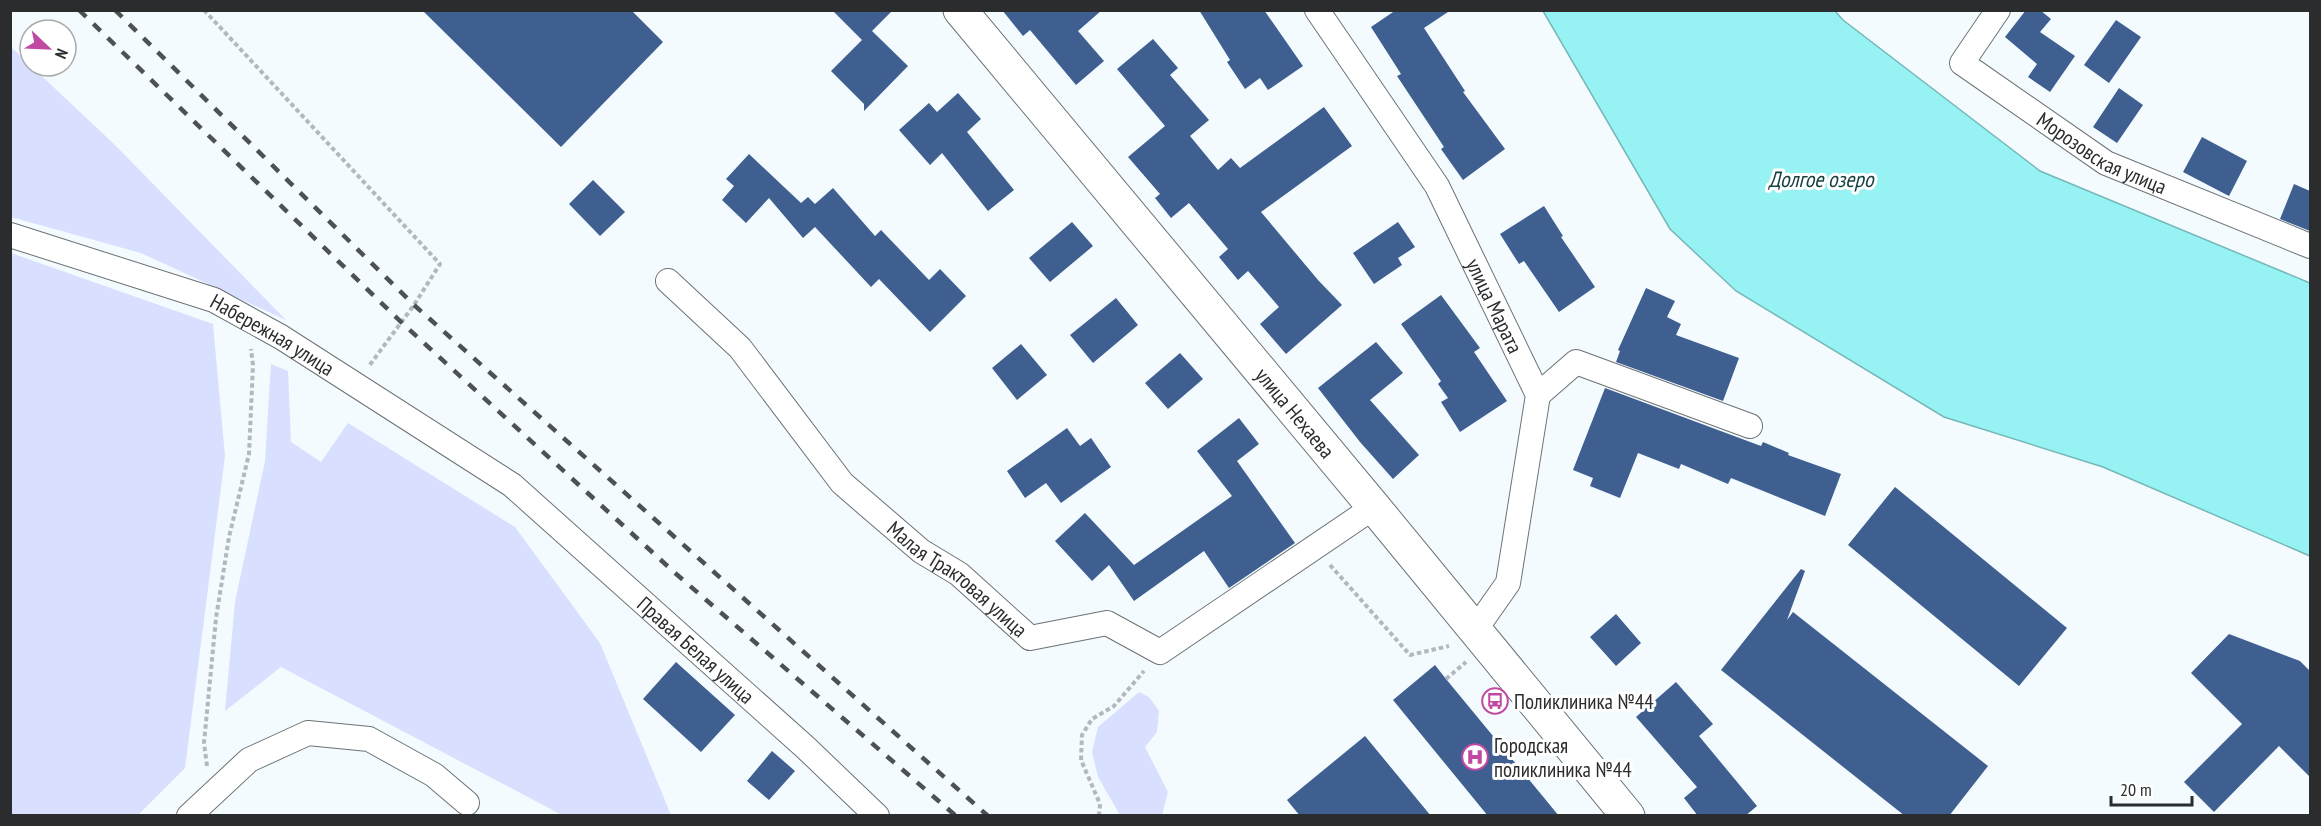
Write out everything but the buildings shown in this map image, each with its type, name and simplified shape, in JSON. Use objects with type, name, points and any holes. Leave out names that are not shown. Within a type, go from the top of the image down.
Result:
[{"type":"street","name":"улица Нехаева","points":[[960,10],[1374,507],[1463,638],[1628,816]]},
{"type":"street","name":"улица Марата","points":[[1317,10],[1437,186],[1538,395]]},
{"type":"street","name":"Морозовская улица","points":[[1998,10],[1962,63],[2106,163],[2310,246]]},
{"type":"street","name":"Набережная улица","points":[[10,235],[214,300],[281,337],[512,484]]},
{"type":"street","name":"Малая Трактовая улица","points":[[668,281],[740,348],[842,483],[921,551],[959,574],[1030,638],[1107,623],[1160,652]]},
{"type":"street","points":[[1463,638],[1508,583],[1538,395],[1576,362],[1750,426]]},
{"type":"street","name":"Правая Белая улица","points":[[512,484],[805,747],[877,816]]},
{"type":"street","points":[[1160,652],[1374,507]]},
{"type":"street","points":[[189,816],[249,760],[308,733],[369,739],[434,775],[467,803]]},
{"type":"path","points":[[204,10],[440,264],[414,305],[355,386]]},
{"type":"path","points":[[210,796],[204,743],[216,618],[228,537],[249,454],[253,365],[248,320]]},
{"type":"path","points":[[1315,548],[1410,655],[1463,638]]},
{"type":"path","points":[[1099,816],[1100,804],[1081,760],[1082,735],[1092,719],[1114,706],[1160,652]]},
{"type":"path","points":[[1446,679],[1456,672]]},
{"type":"shaded area","points":[[10,46],[18,54],[18,78],[44,78],[116,146],[286,320],[141,253],[11,217]]},
{"type":"shaded area","points":[[11,253],[213,324],[225,456],[185,768],[138,815],[11,815]]},
{"type":"shaded area","points":[[271,364],[288,371],[291,442],[321,462],[348,423],[515,527],[600,643],[671,815],[562,815],[281,667],[225,711],[235,602],[265,461]]},
{"type":"shaded area","points":[[1139,692],[1149,697],[1159,711],[1157,732],[1145,747],[1168,792],[1162,815],[1120,815],[1098,777],[1092,752],[1098,727]]},
{"type":"water","name":"Долгое озеро","points":[[1543,11],[1835,11],[1843,20],[2040,171],[2310,283],[2310,556],[2103,467],[1944,417],[1736,291],[1670,229]]},
{"type":"railway","points":[[79,10],[401,322],[675,573],[956,816]]},
{"type":"railway","points":[[115,10],[414,305],[988,816]]},
{"type":"place","name":"Поликлиника №44","points":[[1495,701]]},
{"type":"place","name":"Городская поликлиника №44","points":[[1475,757]]}]
